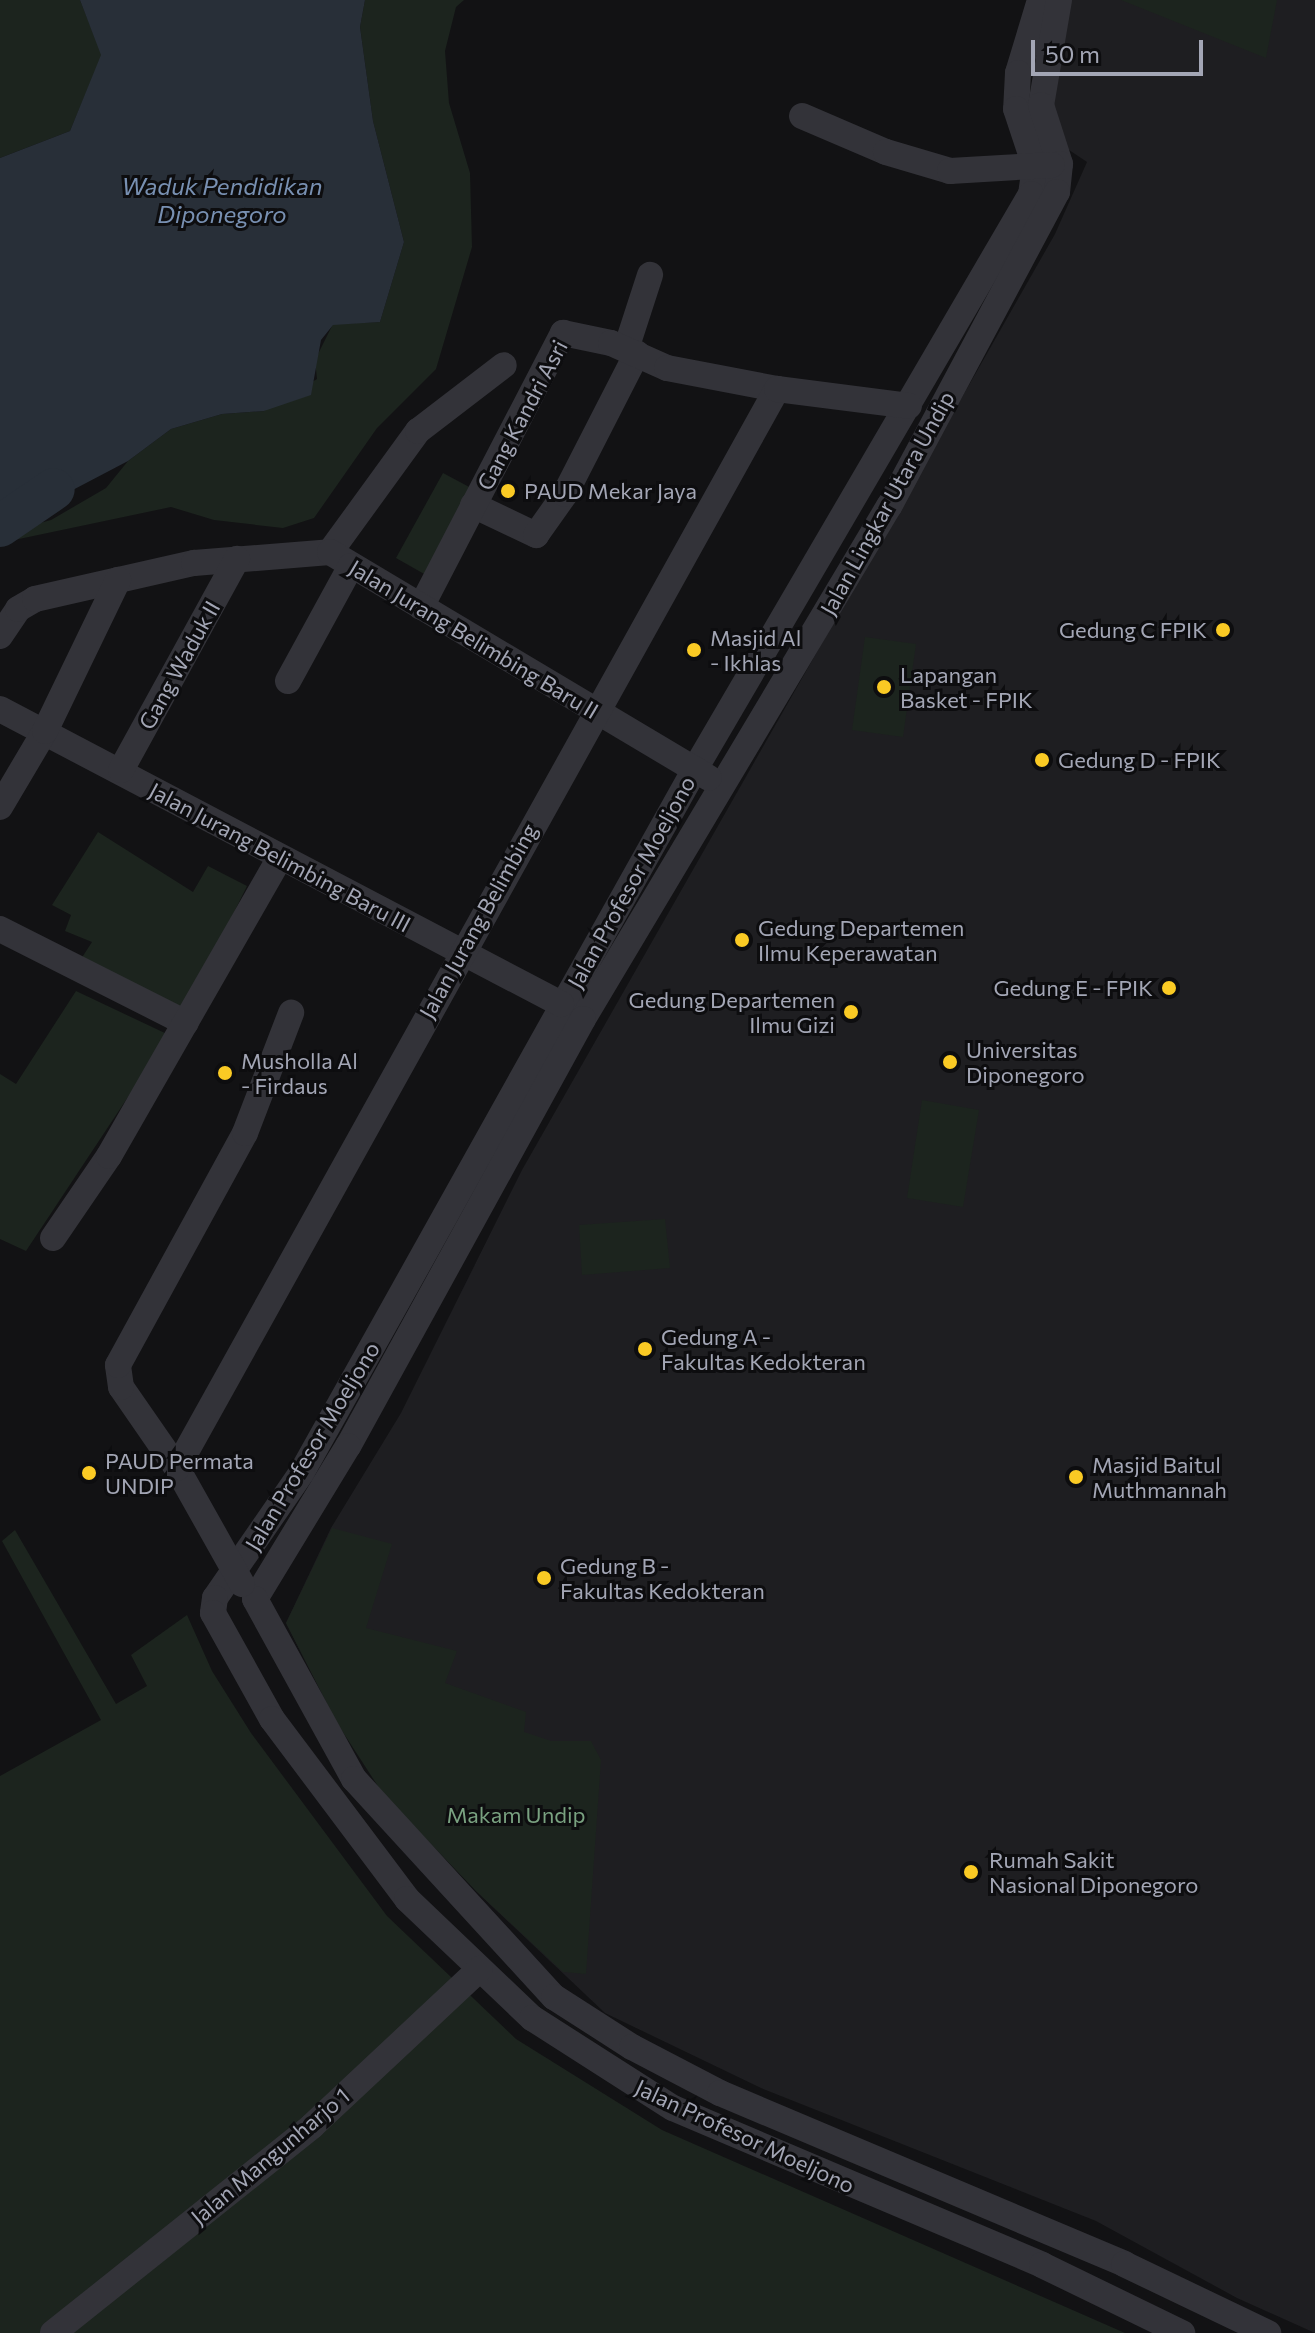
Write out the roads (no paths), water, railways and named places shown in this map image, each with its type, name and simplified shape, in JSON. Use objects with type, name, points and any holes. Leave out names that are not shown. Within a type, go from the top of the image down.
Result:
[{"type":"street","points":[[802,116],[886,152],[950,171],[1047,165],[1041,105],[1050,1]]},
{"type":"street","name":"Jalan Lingkar Utara Undip","points":[[909,406],[1047,165]]},
{"type":"street","name":"Jalan Lingkar Utara Undip","points":[[572,1012],[723,785],[889,506],[1057,192],[1047,165]]},
{"type":"street","points":[[473,505],[536,535],[565,494],[631,351],[650,275]]},
{"type":"street","name":"Gang Kandri Asri","points":[[421,607],[563,333],[631,351],[667,368],[777,389]]},
{"type":"street","points":[[288,681],[341,559],[418,431],[504,365]]},
{"type":"street","points":[[777,389],[909,406]]},
{"type":"street","name":"Jalan Jurang Belimbing","points":[[177,1468],[459,953],[777,389]]},
{"type":"street","name":"Jalan Profesor Moeljono","points":[[909,406],[695,769],[572,1012],[461,1195],[302,1472],[215,1598],[213,1613],[242,1670],[407,1899],[532,2018],[673,2108],[1042,2265],[1182,2333]]},
{"type":"street","name":"Jalan Jurang Belimbing Baru II","points":[[0,636],[18,609],[35,599],[118,580],[194,563],[237,559],[341,559],[595,714],[723,785]]},
{"type":"street","name":"Gang Waduk II","points":[[121,770],[237,559]]},
{"type":"street","points":[[0,807],[45,731],[118,580]]},
{"type":"street","name":"Jalan Jurang Belimbing Baru III","points":[[0,709],[121,770],[279,859],[572,1012]]},
{"type":"street","points":[[53,1238],[109,1156],[279,859]]},
{"type":"street","points":[[0,929],[186,1023]]},
{"type":"street","points":[[255,1599],[348,1446],[572,1012]]},
{"type":"street","points":[[291,1013],[245,1133],[118,1365],[121,1387],[177,1468],[233,1573],[255,1599],[354,1779],[554,1997],[632,2047],[720,2093],[1124,2264],[1268,2333]]},
{"type":"street","name":"Jalan Mangunharjo 1","points":[[53,2333],[312,2126],[480,1969]]},
{"type":"water","name":"Waduk Pendidikan Diponegoro","points":[[80,0],[365,0],[360,27],[373,121],[404,242],[380,322],[333,325],[321,340],[311,395],[264,411],[222,414],[171,429],[128,461],[8,524],[0,503],[0,158],[70,131],[101,55]]},
{"type":"waterway","points":[[0,526],[54,489]]},
{"type":"place","name":"PAUD Mekar Jaya","points":[[508,491]]},
{"type":"place","name":"Gedung C FPIK","points":[[1223,630]]},
{"type":"place","name":"Masjid Al - Ikhlas","points":[[694,650]]},
{"type":"place","name":"Lapangan Basket - FPIK","points":[[884,687]]},
{"type":"place","name":"Gedung D - FPIK","points":[[1042,760]]},
{"type":"place","name":"Gedung Departemen Ilmu Keperawatan","points":[[742,940]]},
{"type":"place","name":"Gedung E - FPIK","points":[[1169,988]]},
{"type":"place","name":"Gedung Departemen Ilmu Gizi","points":[[851,1012]]},
{"type":"place","name":"Universitas Diponegoro","points":[[950,1062]]},
{"type":"place","name":"Musholla Al - Firdaus","points":[[225,1073]]},
{"type":"place","name":"Gedung A - Fakultas Kedokteran","points":[[645,1349]]},
{"type":"place","name":"PAUD Permata UNDIP","points":[[89,1473]]},
{"type":"place","name":"Masjid Baitul Muthmannah","points":[[1076,1477]]},
{"type":"place","name":"Gedung B - Fakultas Kedokteran","points":[[544,1578]]},
{"type":"place","name":"Rumah Sakit Nasional Diponegoro","points":[[971,1872]]},
{"type":"park label","name":"Makam Undip","points":[[516,1815]]}]
